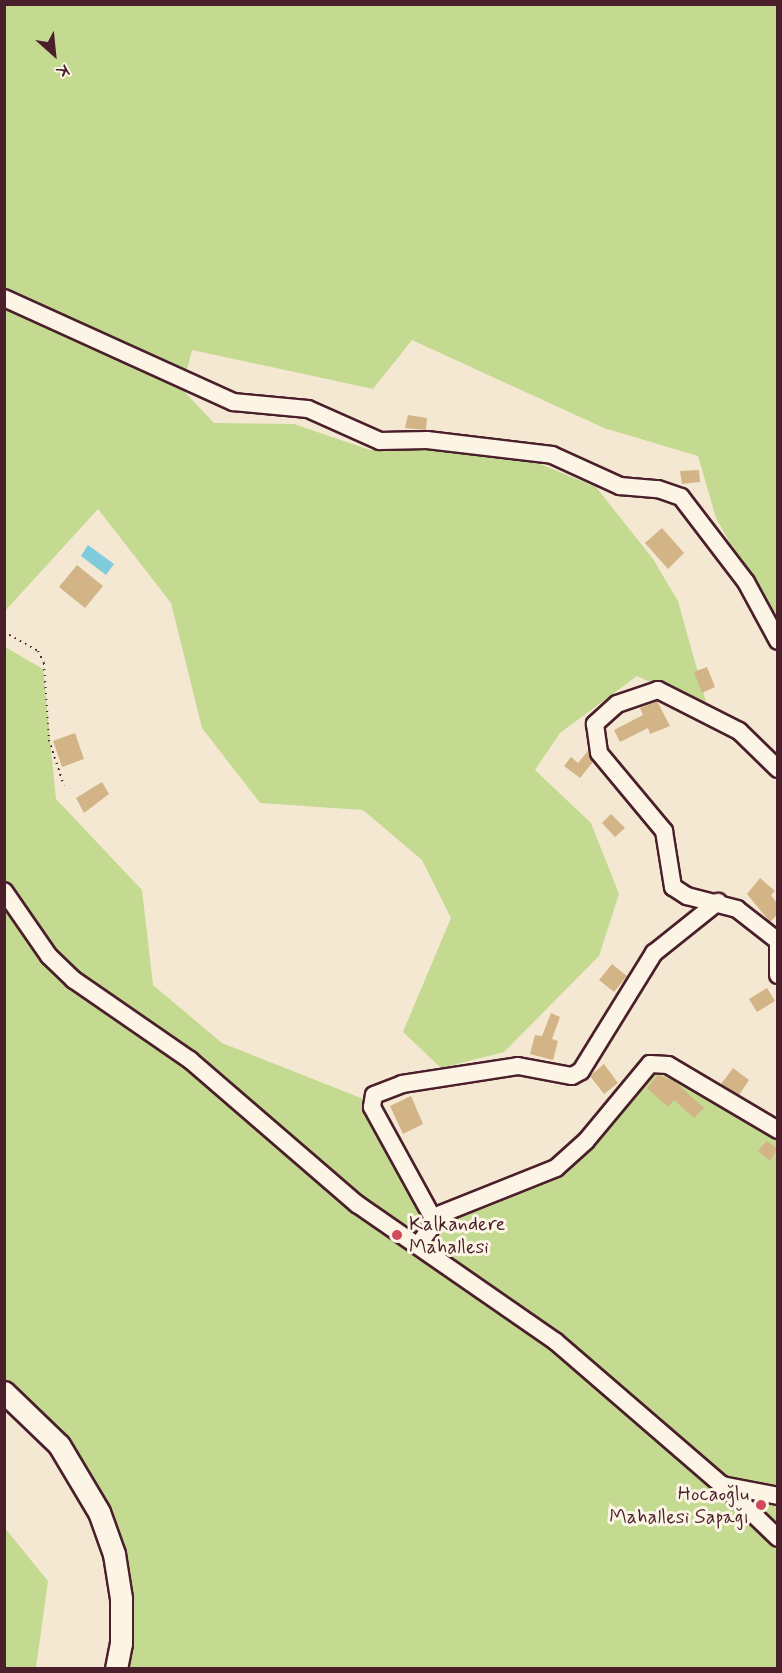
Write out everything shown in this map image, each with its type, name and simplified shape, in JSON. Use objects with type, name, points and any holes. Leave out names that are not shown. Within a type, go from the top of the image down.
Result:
[{"type":"main road","points":[[4,1392],[59,1445],[99,1512],[114,1554],[121,1598],[122,1643],[116,1668]]},
{"type":"street","points":[[4,298],[233,402],[308,409],[380,441],[427,440],[552,455],[620,486],[658,489],[681,497],[704,521],[746,582],[777,641]]},
{"type":"street","points":[[777,769],[739,731],[658,690],[617,704],[595,724],[599,753],[664,831],[672,887],[687,896],[737,909],[777,941],[777,975]]},
{"type":"street","points":[[4,891],[49,956],[74,980],[190,1060],[357,1204],[555,1341],[722,1485],[777,1538]]},
{"type":"street","points":[[434,1220],[372,1107],[374,1095],[402,1084],[518,1066],[558,1077],[581,1071],[654,953],[718,903]]},
{"type":"street","points":[[418,1245],[434,1220],[464,1202],[556,1168],[586,1141],[650,1064],[668,1065],[777,1130]]},
{"type":"street","points":[[722,1485],[777,1496]]},
{"type":"path","points":[[4,632],[38,651],[44,663],[49,740],[64,786]]},
{"type":"green space","points":[[5,5],[777,5],[777,627],[716,518],[698,456],[604,428],[412,340],[373,389],[192,350],[182,389],[214,423],[294,424],[370,450],[507,450],[596,487],[653,559],[678,601],[708,709],[637,676],[560,733],[535,770],[591,823],[619,894],[599,956],[504,1052],[441,1068],[403,1032],[451,918],[422,860],[363,810],[260,803],[202,728],[171,603],[98,509],[5,611]]},
{"type":"green space","points":[[5,647],[43,669],[56,799],[142,890],[153,985],[222,1043],[366,1100],[430,1209],[513,1185],[582,1155],[660,1060],[777,1128],[777,1668],[123,1668],[131,1620],[114,1523],[68,1439],[5,1382]]},
{"type":"green space","points":[[4,1527],[48,1581],[36,1668],[5,1668]]},
{"type":"water","points":[[88,545],[114,564],[106,575],[81,556]]},
{"type":"building","points":[[408,415],[427,418],[426,430],[405,428]]},
{"type":"building","points":[[699,470],[700,482],[682,484],[680,471]]},
{"type":"building","points":[[662,528],[684,553],[668,569],[645,543]]},
{"type":"building","points":[[77,565],[103,586],[85,608],[59,587]]},
{"type":"building","points":[[707,667],[715,687],[702,693],[694,672]]},
{"type":"building","points":[[657,701],[670,726],[650,734],[648,728],[620,742],[614,730],[643,715],[640,708]]},
{"type":"building","points":[[75,733],[84,759],[62,767],[53,741]]},
{"type":"building","points":[[588,751],[593,762],[580,778],[564,766],[571,757],[578,763]]},
{"type":"building","points":[[102,782],[109,794],[84,813],[76,798]]},
{"type":"building","points":[[611,814],[625,828],[615,837],[602,823]]},
{"type":"building","points":[[760,878],[775,891],[771,895],[777,903],[777,915],[770,922],[747,894]]},
{"type":"building","points":[[612,964],[627,976],[614,992],[599,980]]},
{"type":"building","points":[[767,988],[775,1001],[757,1012],[749,999]]},
{"type":"building","points":[[551,1013],[560,1017],[552,1039],[558,1041],[553,1060],[530,1054],[535,1035],[542,1036]]},
{"type":"building","points":[[604,1064],[618,1083],[604,1094],[590,1076]]},
{"type":"building","points":[[733,1068],[749,1080],[739,1095],[721,1084]]},
{"type":"building","points":[[658,1075],[674,1081],[704,1108],[694,1118],[674,1100],[668,1107],[647,1088]]},
{"type":"building","points":[[411,1096],[423,1124],[403,1134],[390,1106]]},
{"type":"building","points":[[767,1141],[777,1149],[770,1161],[758,1151]]},
{"type":"place","name":"Kalkandere Mahallesi","points":[[397,1235]]},
{"type":"place","name":"Hocaoğlu Mahallesi Sapağı","points":[[761,1505]]}]
